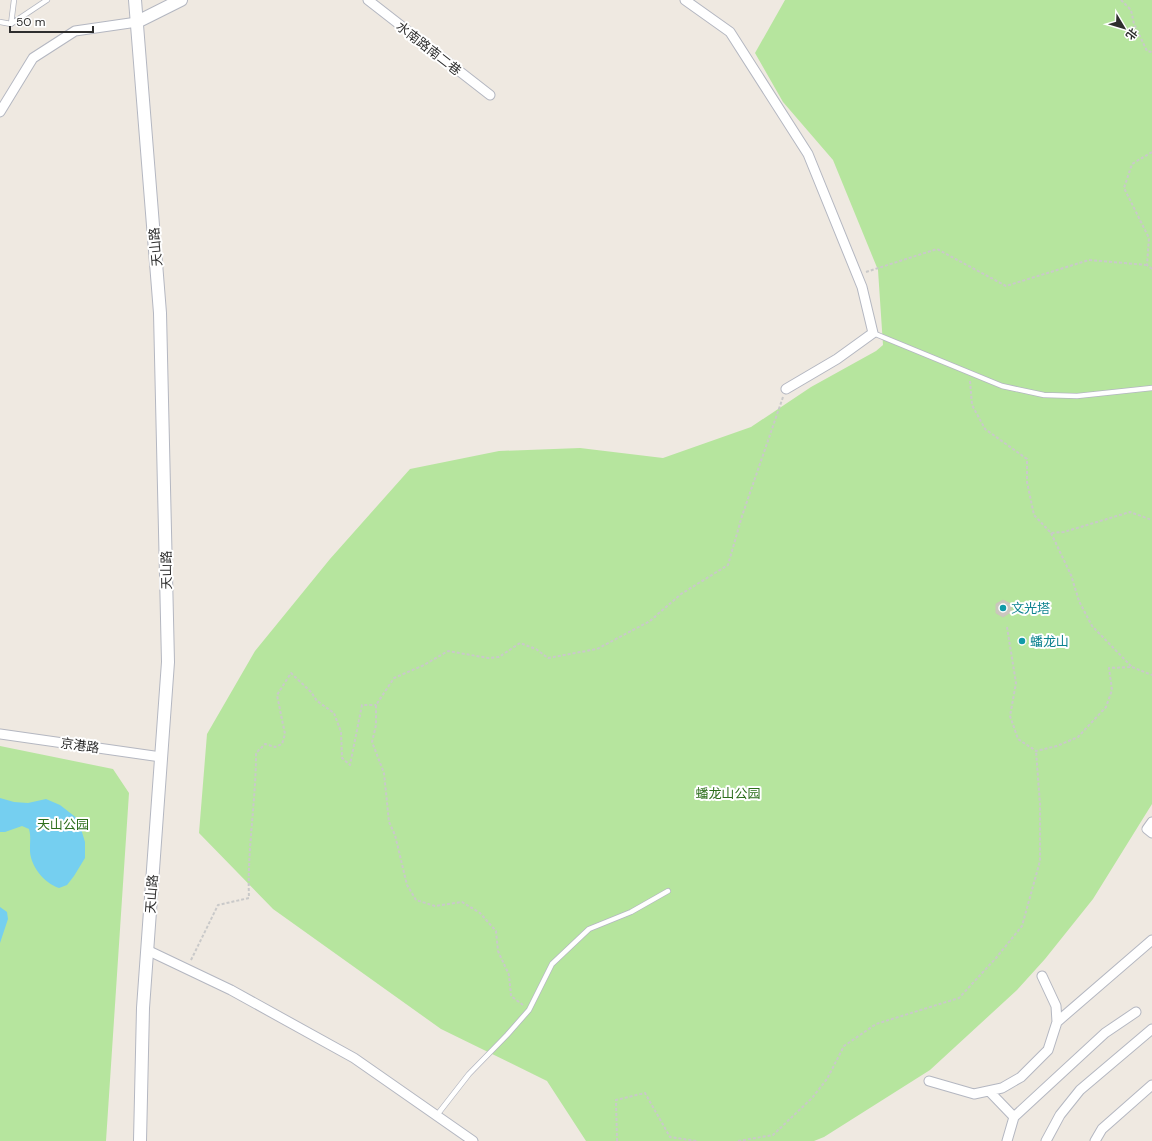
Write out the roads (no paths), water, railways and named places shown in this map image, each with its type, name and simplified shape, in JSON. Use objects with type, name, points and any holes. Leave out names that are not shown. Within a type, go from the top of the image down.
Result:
[{"type":"street","name":"天山路","points":[[135,0],[160,313],[168,662],[143,1008],[140,1141]]},
{"type":"street","points":[[0,112],[33,58],[75,31],[137,22],[181,0]]},
{"type":"street","name":"水南路南二巷","points":[[368,0],[490,95]]},
{"type":"street","points":[[685,0],[730,32],[808,154],[857,275],[873,333],[837,359],[786,389]]},
{"type":"street","name":"京港路","points":[[0,734],[161,757]]},
{"type":"street","points":[[1152,822],[1147,829],[1152,833]]},
{"type":"street","points":[[1057,1022],[1152,940]]},
{"type":"street","points":[[147,950],[231,990],[354,1058],[474,1141]]},
{"type":"street","points":[[929,1081],[974,1094],[1002,1088],[1021,1076],[1048,1050],[1057,1022],[1056,1006],[1042,976]]},
{"type":"street","points":[[1007,1141],[1014,1117],[1106,1033],[1136,1012]]},
{"type":"street","points":[[1046,1141],[1060,1115],[1080,1090],[1152,1029]]},
{"type":"street","points":[[1095,1141],[1102,1129],[1152,1085]]},
{"type":"street","points":[[989,1090],[1014,1117]]},
{"type":"lane","points":[[11,24],[14,0]]},
{"type":"lane","points":[[0,22],[11,24],[47,0]]},
{"type":"lane","points":[[873,333],[1002,386],[1044,395],[1077,396],[1152,388]]},
{"type":"lane","points":[[437,1115],[468,1074],[507,1035],[529,1010],[552,964],[589,928],[631,912],[668,891]]},
{"type":"water","points":[[0,798],[14,802],[28,803],[46,799],[60,805],[78,819],[85,842],[85,858],[67,885],[59,888],[53,886],[38,872],[30,854],[29,829],[22,826],[5,832],[0,832]]},
{"type":"water","points":[[0,907],[7,912],[8,919],[0,943]]},
{"type":"place","name":"文光塔","points":[[1003,608]]},
{"type":"place","name":"蟠龙山","points":[[1022,641]]},
{"type":"park label","name":"蟠龙山公园","points":[[728,793]]},
{"type":"park label","name":"天山公园","points":[[63,824]]}]
